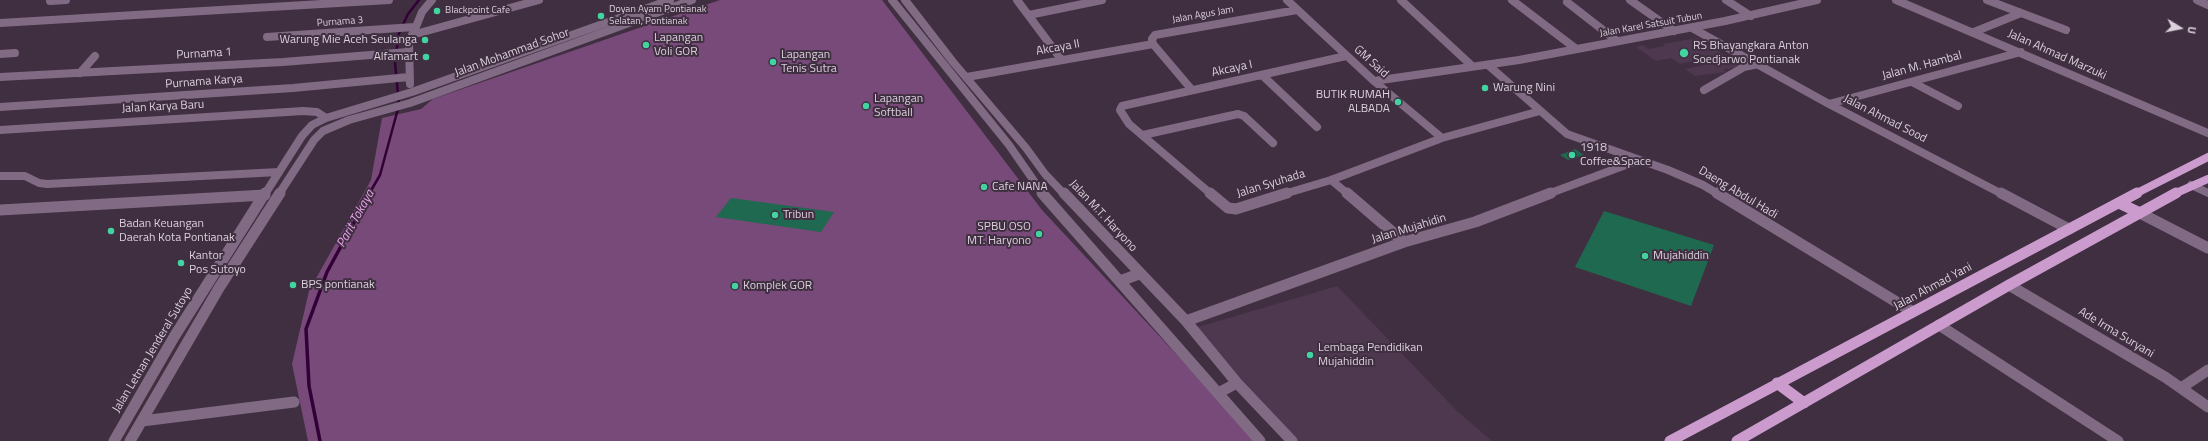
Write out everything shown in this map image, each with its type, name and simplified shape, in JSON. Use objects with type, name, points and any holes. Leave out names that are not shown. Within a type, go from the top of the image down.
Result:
[{"type":"main road","name":"Jalan Ahmad Yani","points":[[1670,441],[2068,229],[2208,157]]},
{"type":"main road","points":[[1737,441],[2009,285],[2140,213],[2191,186],[2208,179]]},
{"type":"main road","points":[[2119,203],[2140,213]]},
{"type":"main road","points":[[1777,383],[1804,402]]},
{"type":"street","points":[[50,1],[66,0]]},
{"type":"street","points":[[0,23],[389,0]]},
{"type":"street","points":[[410,93],[405,78],[411,30],[422,12],[433,0]]},
{"type":"street","name":"Purnama 3","points":[[267,37],[380,29],[411,30],[539,0]]},
{"type":"street","name":"Jalan Mohammad Sohor","points":[[326,118],[381,106],[410,103],[670,0]]},
{"type":"street","name":"Jalan Mohammad Sohor","points":[[338,123],[410,93],[602,28],[692,0]]},
{"type":"street","points":[[892,0],[904,18],[922,37],[1009,146],[1045,197],[1260,441]]},
{"type":"street","name":"Jalan M.T. Haryono","points":[[905,0],[1045,174],[1139,274],[1186,321],[1237,383],[1292,441]]},
{"type":"street","points":[[1017,0],[1061,59]]},
{"type":"street","points":[[1029,15],[1102,0]]},
{"type":"street","name":"GM Said","points":[[1287,0],[1374,81],[1442,138]]},
{"type":"street","points":[[1401,0],[1472,66]]},
{"type":"street","points":[[1512,0],[1575,48]]},
{"type":"street","points":[[1630,0],[1674,30]]},
{"type":"street","points":[[1726,0],[1751,16]]},
{"type":"street","points":[[1788,0],[1796,5]]},
{"type":"street","name":"Jalan Karel Satsuit Tubun","points":[[1374,81],[1472,66],[1488,65],[1674,30],[1692,28],[1751,16],[1816,0]]},
{"type":"street","name":"Jalan Ahmad Marzuki","points":[[1896,0],[2208,133]]},
{"type":"street","points":[[1987,0],[2066,30]]},
{"type":"street","points":[[2197,0],[2208,5]]},
{"type":"street","points":[[1567,2],[1617,41]]},
{"type":"street","name":"Jalan Agus Jam","points":[[1153,44],[1152,39],[1160,33],[1297,10]]},
{"type":"street","points":[[1974,32],[2021,13]]},
{"type":"street","name":"Jalan Ahmad Sood","points":[[1692,28],[1829,104],[2068,229]]},
{"type":"street","points":[[922,37],[933,34]]},
{"type":"street","points":[[1153,44],[1192,90]]},
{"type":"street","name":"Akcaya II","points":[[967,77],[1061,59],[1153,44]]},
{"type":"street","name":"Purnama 1","points":[[0,77],[408,52]]},
{"type":"street","name":"Jalan M. Hambal","points":[[1829,104],[2021,52]]},
{"type":"street","points":[[0,54],[15,53]]},
{"type":"street","points":[[80,73],[95,56]]},
{"type":"street","name":"Akcaya I","points":[[1122,106],[1346,56]]},
{"type":"street","points":[[1704,90],[1714,86],[1744,67],[1758,64]]},
{"type":"street","name":"Daeng Abdul Hadi","points":[[1488,65],[1567,134],[1703,185],[1913,312]]},
{"type":"street","points":[[1262,75],[1317,127]]},
{"type":"street","name":"Purnama Karya","points":[[0,107],[405,78]]},
{"type":"street","points":[[1912,82],[1958,106]]},
{"type":"street","name":"Jalan Syuhada","points":[[1122,106],[1120,110],[1122,116],[1220,202],[1232,209],[1247,207],[1331,180],[1442,138],[1540,111]]},
{"type":"street","name":"Jalan Karya Baru","points":[[0,130],[303,111],[317,112],[326,118]]},
{"type":"street","points":[[985,117],[997,114]]},
{"type":"street","points":[[1143,135],[1238,114],[1244,116],[1273,143]]},
{"type":"street","name":"Jalan Letnan Jenderal Sutoyo","points":[[114,441],[174,337],[306,130],[326,118]]},
{"type":"street","name":"Jalan Letnan Jenderal Sutoyo","points":[[130,441],[219,288],[314,140],[323,131],[338,123]]},
{"type":"street","name":"Jalan Mujahidin","points":[[1186,321],[1404,242],[1475,222],[1639,160]]},
{"type":"street","points":[[0,176],[25,176],[39,183],[47,184],[279,172]]},
{"type":"street","points":[[1331,180],[1404,242]]},
{"type":"street","points":[[2191,186],[2208,194]]},
{"type":"street","points":[[0,210],[265,195]]},
{"type":"street","points":[[2140,213],[2208,248]]},
{"type":"street","points":[[1120,281],[1139,274]]},
{"type":"street","name":"Ade Irma Suryani","points":[[2009,285],[2181,388],[2208,407]]},
{"type":"street","points":[[205,290],[219,288]]},
{"type":"street","points":[[1939,325],[2113,440]]},
{"type":"street","points":[[2181,388],[2208,370]]},
{"type":"street","points":[[1218,393],[1237,383]]},
{"type":"street","points":[[142,421],[294,402]]},
{"type":"shaded area","points":[[720,0],[882,0],[1042,210],[1257,441],[308,441],[292,364],[309,291],[371,180],[382,118],[421,109],[433,99]]},
{"type":"shaded area","name":"RS Bhayangkara Anton Soedjarwo Pontianak","points":[[1698,38],[1742,66],[1723,70],[1726,72],[1695,76],[1685,69],[1704,65],[1698,60],[1680,64],[1671,58],[1656,61],[1636,47],[1643,45],[1648,49],[1665,46],[1663,44]]},
{"type":"shaded area","name":"Lembaga Pendidikan Mujahiddin","points":[[1337,286],[1457,411],[1492,441],[1294,441],[1195,328]]},
{"type":"building","name":"1918 Coffee&Space","points":[[1575,149],[1584,155],[1568,160],[1560,155]]},
{"type":"building","name":"Tribun","points":[[731,198],[834,212],[821,232],[716,217]]},
{"type":"building","name":"Mujahiddin","points":[[1604,211],[1714,245],[1691,306],[1575,267]]},
{"type":"waterway","name":"Parit Tokaya","points":[[369,194],[380,175],[399,105],[395,63],[399,33],[408,14],[419,0]]},
{"type":"waterway","name":"Parit Tokaya","points":[[320,441],[309,386],[306,329],[327,272],[370,193]]},
{"type":"place","name":"Blackpoint Cafe","points":[[437,11]]},
{"type":"place","name":"Doyan Ayam Pontianak Selatan, Pontianak","points":[[601,16]]},
{"type":"place","name":"Warung Mie Aceh Seulanga","points":[[425,40]]},
{"type":"place","name":"Lapangan Voli GOR","points":[[646,45]]},
{"type":"place","name":"RS Bhayangkara Anton Soedjarwo Pontianak","points":[[1684,53]]},
{"type":"place","name":"Alfamart","points":[[426,57]]},
{"type":"place","name":"Lapangan Tenis Sutra","points":[[773,62]]},
{"type":"place","name":"Warung Nini","points":[[1485,88]]},
{"type":"place","name":"BUTIK RUMAH ALBADA","points":[[1398,102]]},
{"type":"place","name":"Lapangan Softball","points":[[866,106]]},
{"type":"place","name":"1918 Coffee&Space","points":[[1572,155]]},
{"type":"place","name":"Cafe NANA","points":[[984,187]]},
{"type":"place","name":"Tribun","points":[[775,215]]},
{"type":"place","name":"Badan Keuangan Daerah Kota Pontianak","points":[[111,231]]},
{"type":"place","name":"SPBU OSO MT. Haryono","points":[[1039,234]]},
{"type":"place","name":"Mujahiddin","points":[[1645,256]]},
{"type":"place","name":"Kantor Pos Sutoyo","points":[[181,263]]},
{"type":"place","name":"BPS pontianak","points":[[293,285]]},
{"type":"place","name":"Komplek GOR","points":[[735,286]]},
{"type":"place","name":"Lembaga Pendidikan Mujahiddin","points":[[1310,355]]}]
